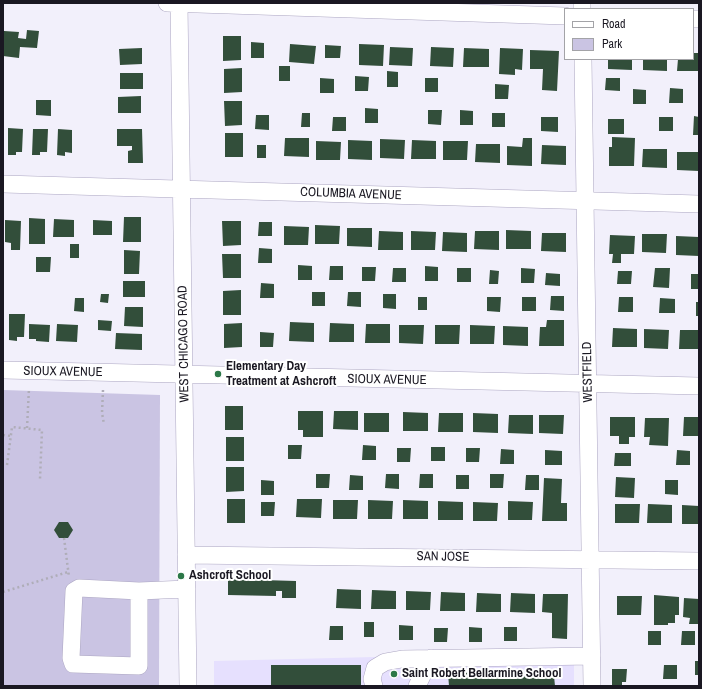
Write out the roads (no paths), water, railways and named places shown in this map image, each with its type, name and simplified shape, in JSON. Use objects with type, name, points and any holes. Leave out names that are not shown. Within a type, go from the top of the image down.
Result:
[{"type":"street","points":[[167,3],[564,16]]},
{"type":"street","name":"WEST CHICAGO ROAD","points":[[179,3],[188,686]]},
{"type":"street","name":"WESTFIELD","points":[[583,60],[592,686]]},
{"type":"street","name":"COLUMBIA AVENUE","points":[[3,184],[699,204]]},
{"type":"street","name":"SIOUX AVENUE","points":[[3,370],[588,385],[699,386]]},
{"type":"street","name":"SAN JOSE","points":[[186,554],[699,561]]},
{"type":"street","points":[[139,591],[139,666],[73,664],[71,658],[74,590],[80,588],[139,591],[187,589]]},
{"type":"street","points":[[374,686],[372,679],[375,668],[385,662],[402,659],[592,656]]},
{"type":"street","points":[[417,686],[431,658]]},
{"type":"place","name":"Elementary Day Treatment at Ashcroft","points":[[218,374]]},
{"type":"place","name":"Ashcroft School","points":[[181,576]]},
{"type":"place","name":"Saint Robert Bellarmine School","points":[[394,674]]}]
